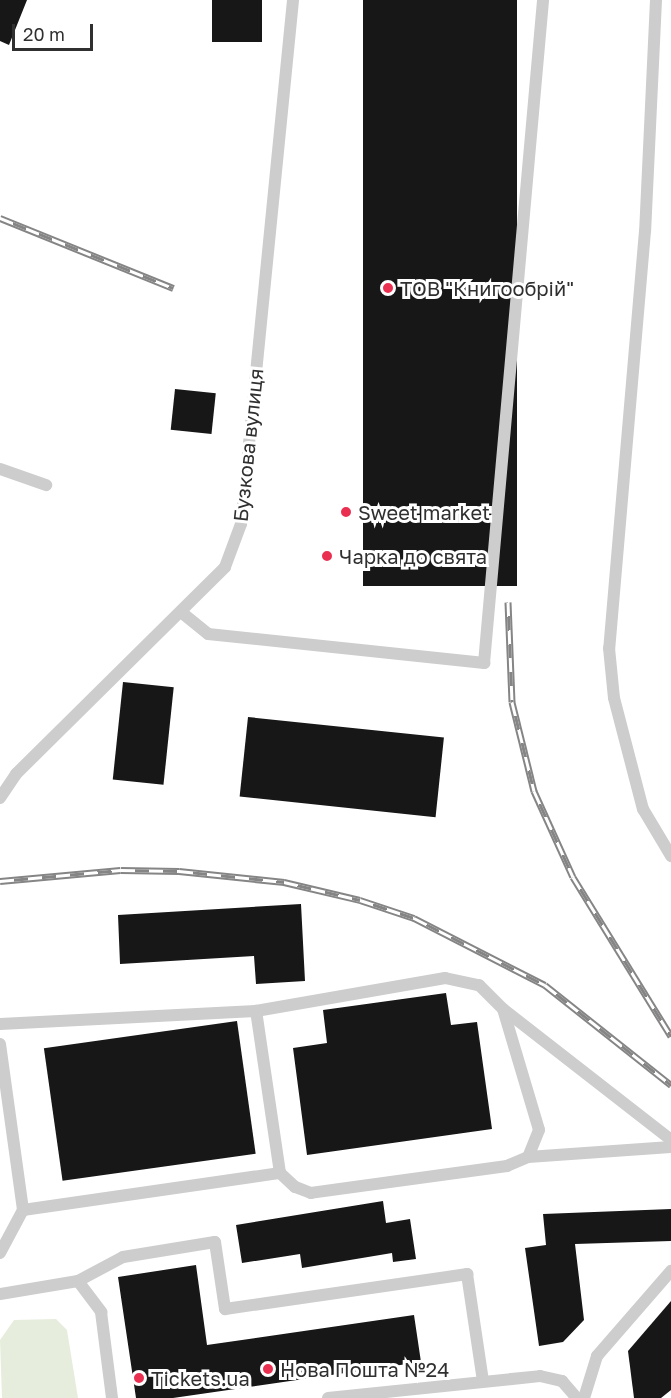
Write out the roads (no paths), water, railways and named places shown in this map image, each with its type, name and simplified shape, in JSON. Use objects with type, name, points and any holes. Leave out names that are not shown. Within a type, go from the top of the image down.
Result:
[{"type":"lane","name":"Бузкова вулиця","points":[[0,798],[16,774],[225,567],[241,524],[293,0]]},
{"type":"lane","points":[[181,612],[208,634],[484,663],[543,0]]},
{"type":"lane","points":[[656,0],[645,231],[609,648],[614,698],[643,809],[671,856]]},
{"type":"lane","points":[[0,469],[46,485]]},
{"type":"lane","points":[[0,1024],[256,1011],[446,978],[479,985],[503,1009],[671,1140]]},
{"type":"lane","points":[[503,1009],[539,1130],[528,1157]]},
{"type":"lane","points":[[256,1011],[280,1173]]},
{"type":"lane","points":[[0,1044],[23,1210],[0,1253]]},
{"type":"lane","points":[[23,1210],[280,1173],[311,1193],[507,1166],[528,1157],[671,1147]]},
{"type":"lane","points":[[0,1294],[78,1281],[123,1257],[215,1242],[225,1309],[467,1274],[483,1381]]},
{"type":"lane","points":[[584,1398],[597,1356],[671,1271]]},
{"type":"lane","points":[[78,1281],[101,1312],[112,1398]]},
{"type":"lane","points":[[328,1398],[540,1376],[562,1381],[576,1398]]},
{"type":"railway","points":[[0,218],[173,288]]},
{"type":"railway","points":[[508,602],[512,702],[534,791],[573,877],[671,1036]]},
{"type":"railway","points":[[0,881],[121,870],[179,871],[284,882],[360,900],[414,918],[545,985],[671,1085]]},
{"type":"place","name":"ТОВ \"Книгообрiй\"","points":[[388,288]]},
{"type":"place","name":"Sweet market","points":[[346,512]]},
{"type":"place","name":"Чарка до свята","points":[[327,556]]},
{"type":"place","name":"Нова Пошта №24","points":[[268,1369]]},
{"type":"place","name":"Tickets.ua","points":[[139,1378]]}]
